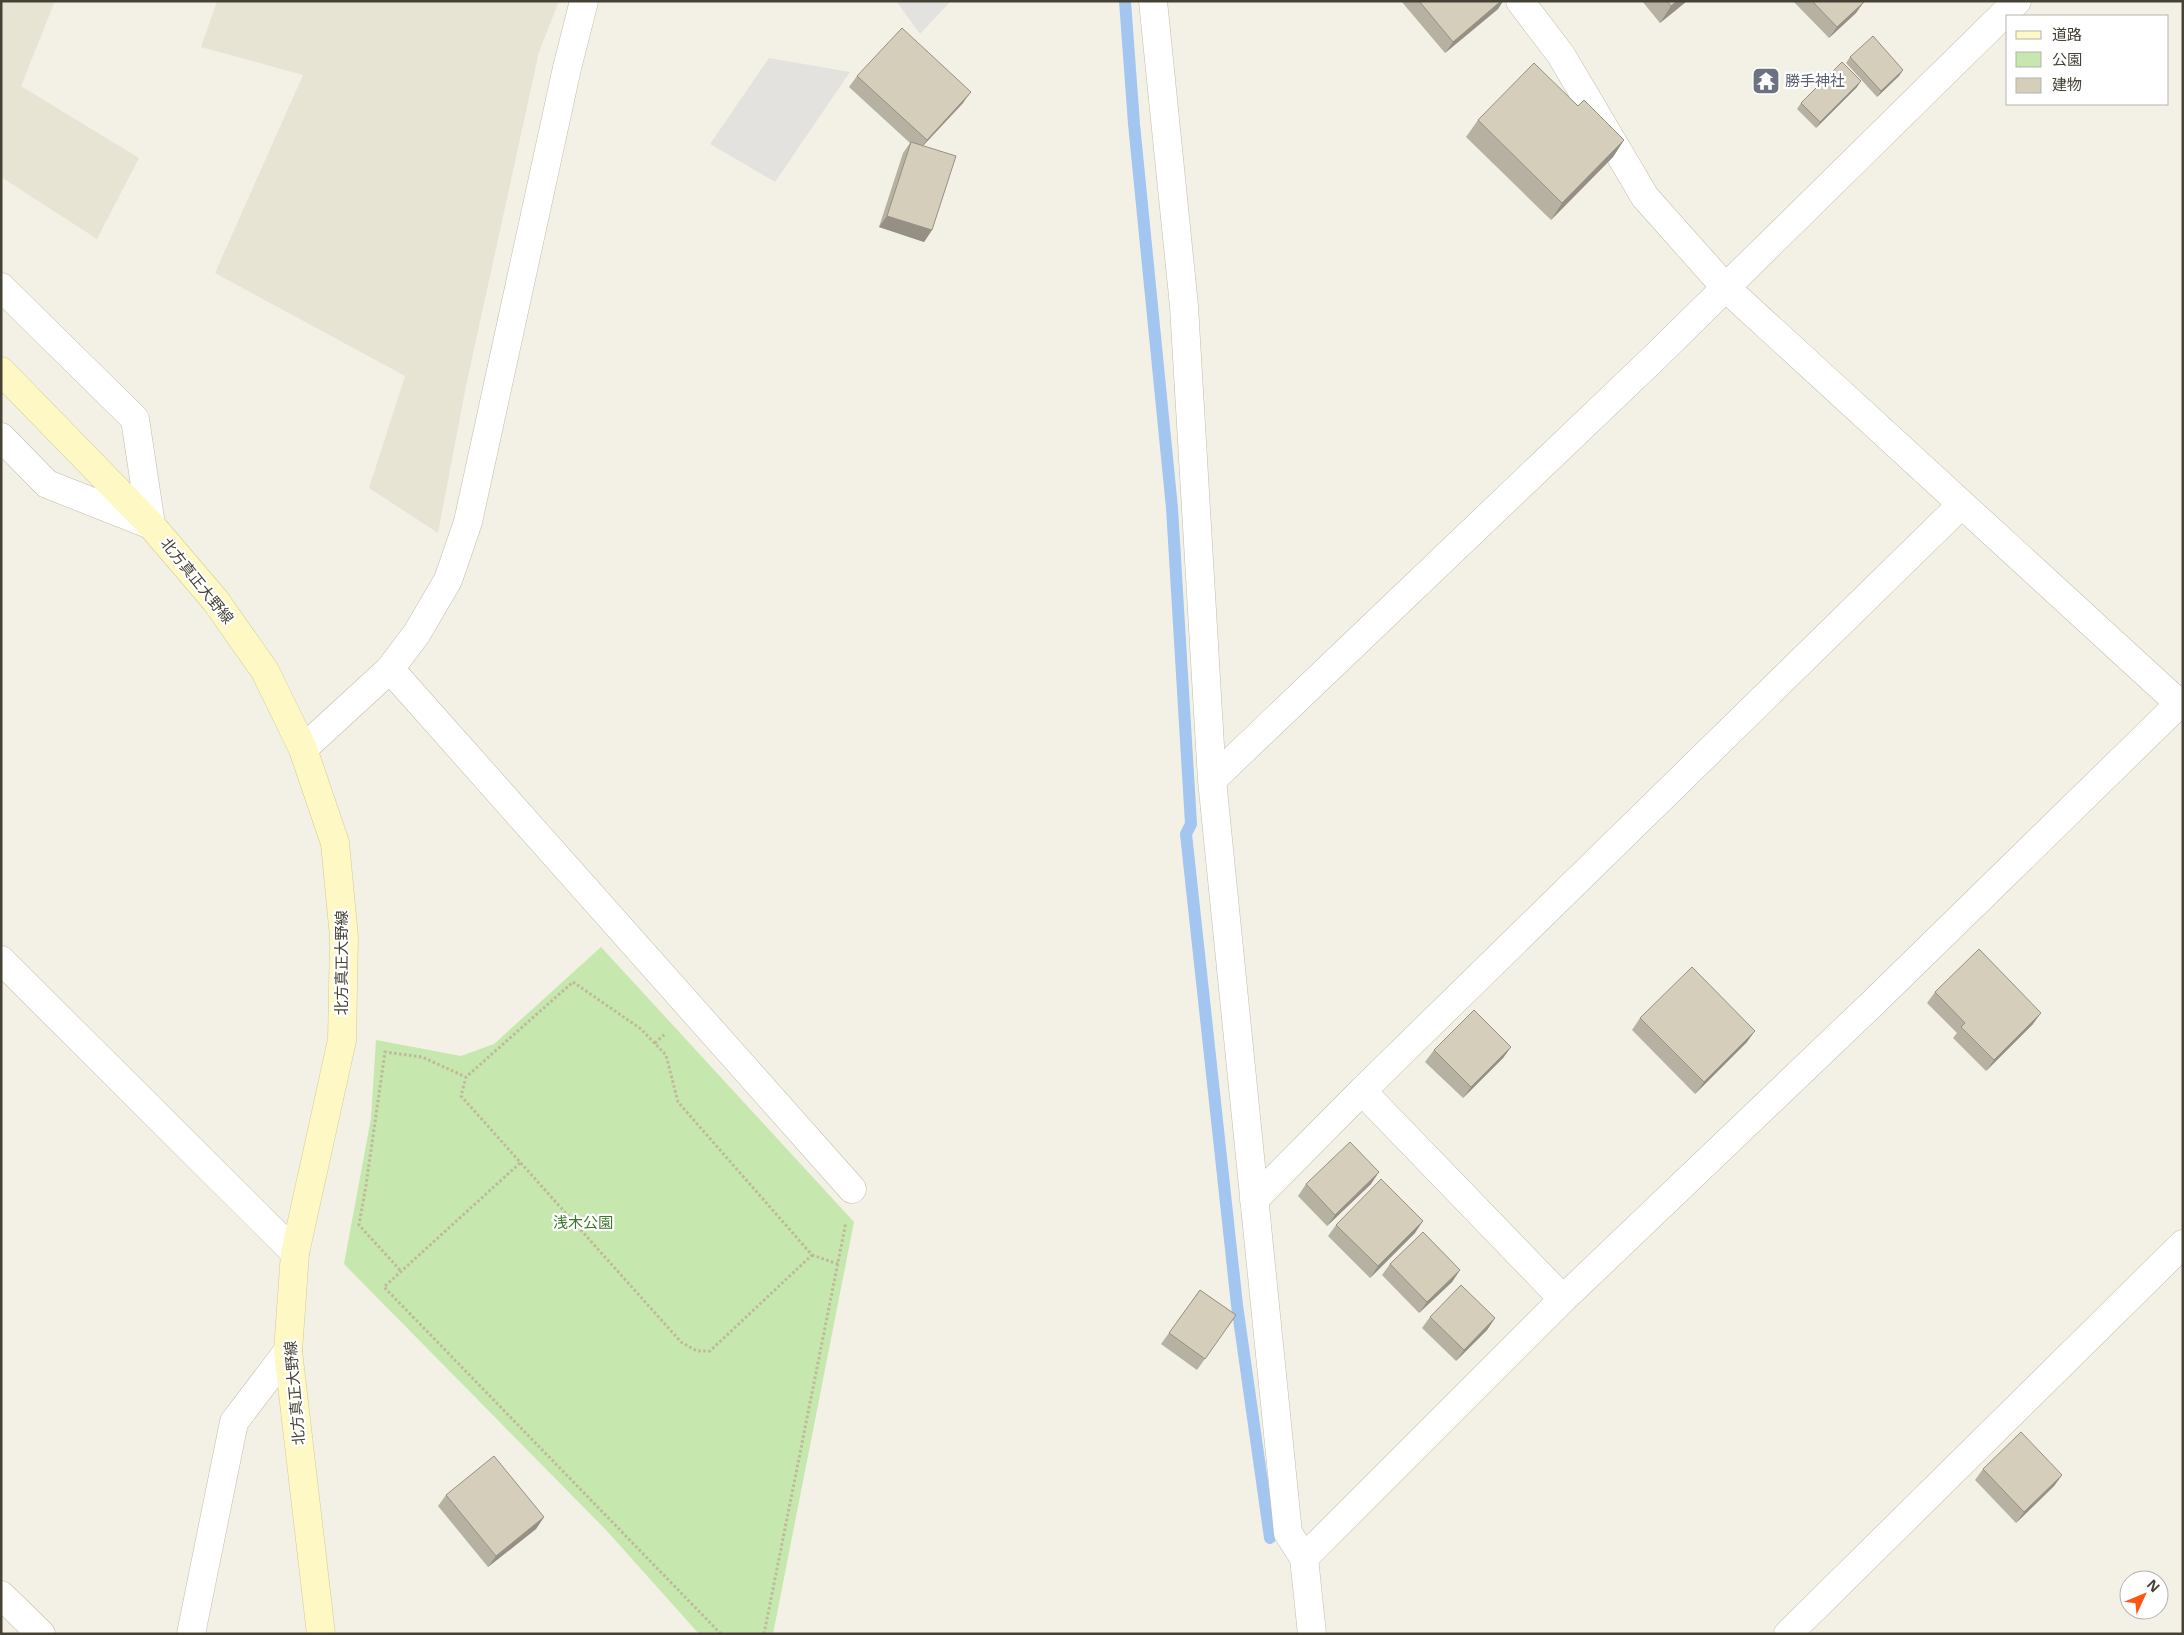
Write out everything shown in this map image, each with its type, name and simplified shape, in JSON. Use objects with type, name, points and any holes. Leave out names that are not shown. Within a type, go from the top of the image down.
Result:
[{"type":"main road","name":"北方真正大野線","points":[[1,370],[151,525],[215,600],[266,671],[303,749],[335,843],[344,937],[342,1040],[295,1253],[288,1351],[321,1634]]},
{"type":"street","points":[[303,749],[390,669],[417,632],[448,580],[468,522],[567,68],[584,1]]},
{"type":"street","points":[[1153,1],[1184,306],[1212,780],[1288,1533],[1304,1558],[1312,1634]]},
{"type":"street","points":[[1304,1558],[1563,1299],[2182,704],[1961,505],[1724,287],[1645,196],[1561,54],[1520,1]]},
{"type":"street","points":[[1212,780],[1655,357],[1724,287],[2017,1]]},
{"type":"street","points":[[1,287],[134,419],[151,525]]},
{"type":"street","points":[[1,437],[47,484],[151,525]]},
{"type":"street","points":[[1254,1200],[1362,1091],[1961,505]]},
{"type":"street","points":[[390,669],[852,1189]]},
{"type":"street","points":[[1,960],[295,1253]]},
{"type":"street","points":[[1362,1091],[1563,1299]]},
{"type":"street","points":[[1788,1634],[2183,1244]]},
{"type":"street","points":[[191,1634],[234,1422],[288,1351]]},
{"type":"street","points":[[1,1595],[41,1634]]},
{"type":"path","points":[[812,1254],[710,1351],[697,1351],[682,1342],[462,1096],[466,1077],[573,982],[641,1028],[666,1055],[678,1102],[812,1254],[838,1264]]},
{"type":"path","points":[[400,1270],[359,1225],[385,1052],[422,1057],[466,1077]]},
{"type":"path","points":[[520,1163],[400,1270],[384,1287],[721,1634]]},
{"type":"path","points":[[764,1634],[852,1189]]},
{"type":"shaded area","points":[[1,1],[55,1],[21,86],[139,158],[97,239],[1,177]]},
{"type":"shaded area","points":[[217,1],[559,1],[539,52],[466,386],[438,533],[369,488],[405,376],[215,273],[303,75],[201,47]]},
{"type":"shaded area","points":[[896,1],[951,1],[920,34]]},
{"type":"shaded area","points":[[769,58],[850,72],[775,182],[710,144]]},
{"type":"green space","name":"浅木公園","points":[[601,947],[854,1222],[773,1634],[699,1634],[607,1531],[344,1264],[371,1118],[376,1040],[461,1056],[494,1044]]},
{"type":"building","points":[[1419,1],[1501,1],[1453,42]]},
{"type":"building","points":[[1667,1],[1677,1],[1671,6]]},
{"type":"building","points":[[1812,1],[1863,1],[1864,2],[1837,27]]},
{"type":"building","points":[[902,28],[971,92],[927,140],[857,76]]},
{"type":"building","points":[[1873,36],[1903,70],[1881,91],[1850,57]]},
{"type":"building","points":[[1842,62],[1861,81],[1820,122],[1801,103]]},
{"type":"building","points":[[1534,63],[1578,106],[1584,100],[1624,140],[1562,203],[1478,120]]},
{"type":"building","points":[[911,142],[956,156],[932,230],[887,216]]},
{"type":"building","points":[[1979,949],[2041,1013],[1994,1060],[1961,1027],[1965,1023],[1935,992]]},
{"type":"building","points":[[1692,967],[1755,1031],[1704,1082],[1640,1018]]},
{"type":"building","points":[[1474,1010],[1511,1047],[1471,1087],[1434,1050]]},
{"type":"building","points":[[1350,1142],[1379,1172],[1335,1215],[1306,1184]]},
{"type":"building","points":[[1381,1179],[1423,1221],[1378,1266],[1336,1225]]},
{"type":"building","points":[[1423,1232],[1460,1270],[1427,1302],[1390,1264]]},
{"type":"building","points":[[1461,1285],[1495,1318],[1464,1350],[1430,1317]]},
{"type":"building","points":[[1200,1290],[1236,1315],[1205,1359],[1169,1333]]},
{"type":"building","points":[[2021,1432],[2062,1475],[2024,1512],[1983,1469]]},
{"type":"building","points":[[494,1456],[544,1517],[496,1556],[446,1495]]},
{"type":"waterway","points":[[1125,1],[1134,124],[1172,508],[1191,824],[1186,834],[1237,1305],[1270,1538]]},
{"type":"place","name":"勝手神社","points":[[1766,81]]}]
